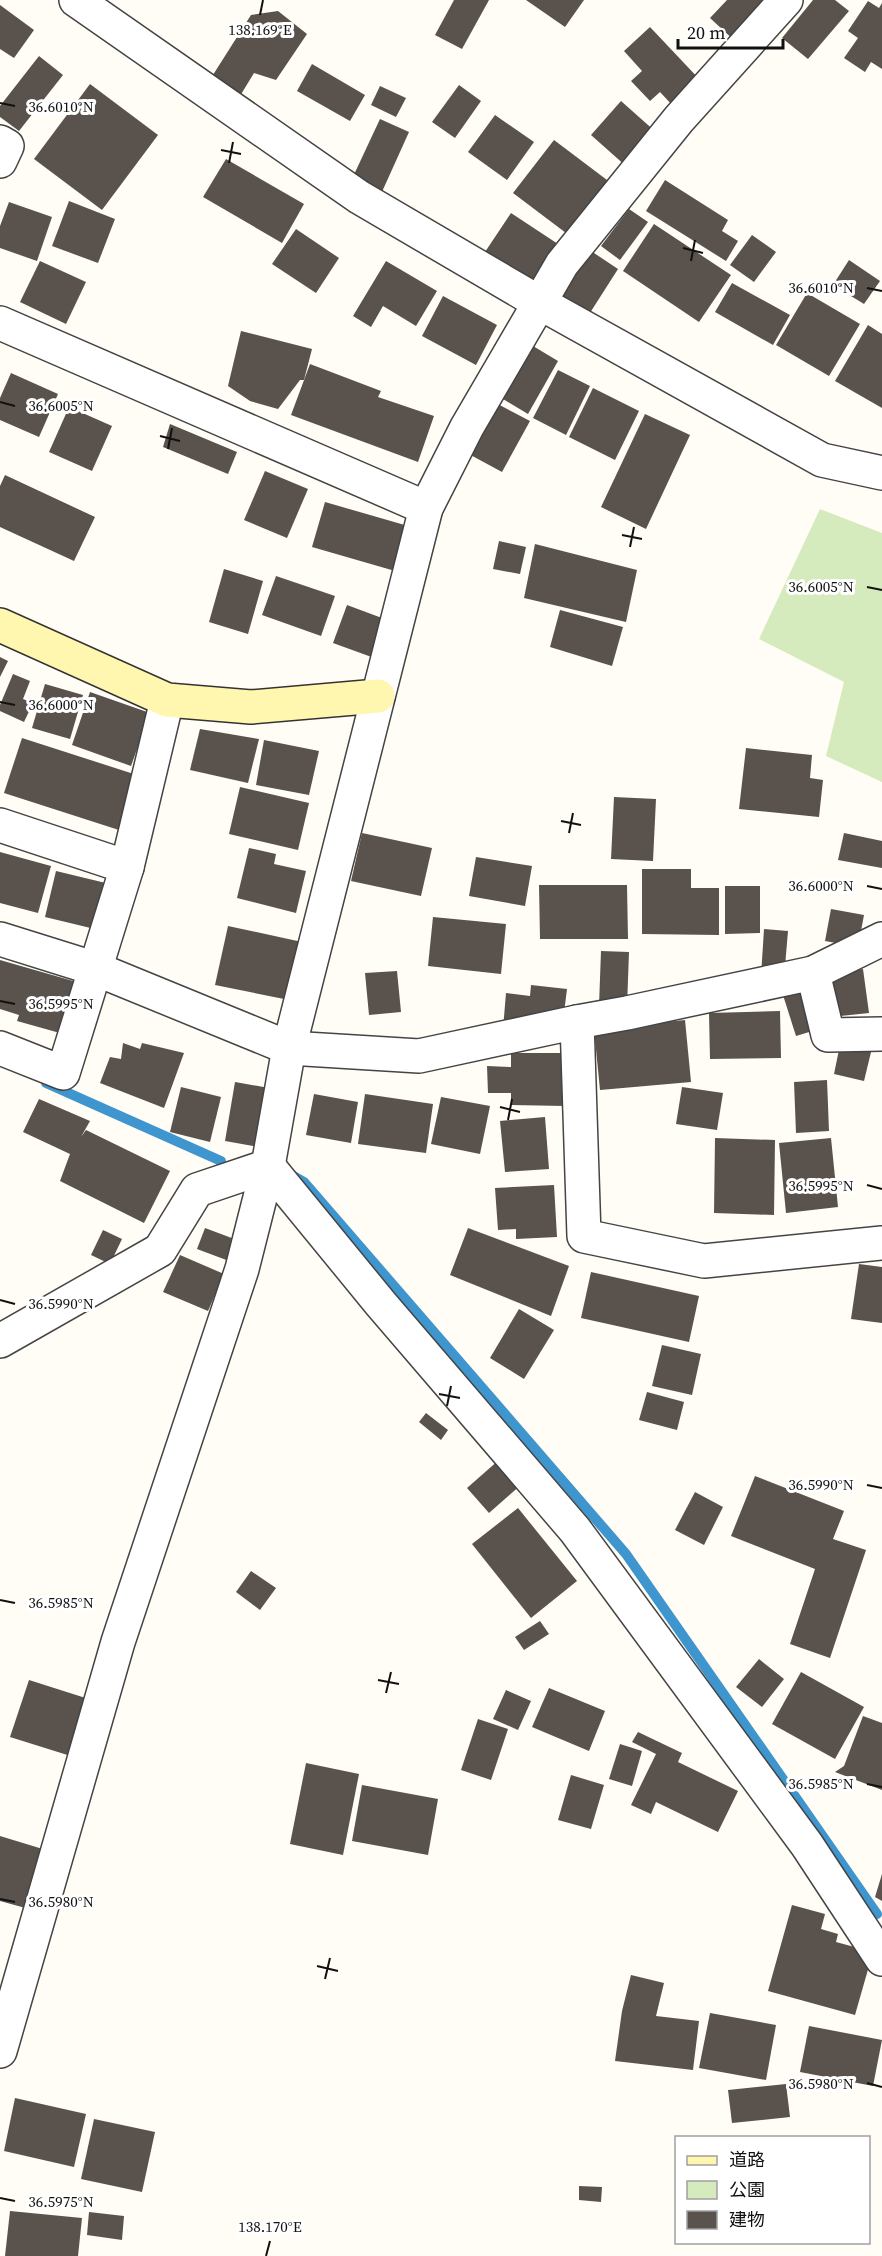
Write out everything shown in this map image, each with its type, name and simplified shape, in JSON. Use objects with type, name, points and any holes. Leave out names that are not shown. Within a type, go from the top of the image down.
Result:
[{"type":"street","points":[[76,0],[359,197],[540,303],[822,460],[882,473]]},
{"type":"street","points":[[0,2051],[118,1642],[242,1269],[268,1167],[289,1048],[426,508],[468,427],[562,264],[679,119],[786,0]]},
{"type":"street","points":[[0,142],[7,146],[0,161]]},
{"type":"street","points":[[0,323],[426,508]]},
{"type":"street","points":[[0,625],[167,700],[251,707],[378,696]]},
{"type":"street","points":[[0,1048],[63,1073],[127,867],[167,700]]},
{"type":"street","points":[[0,825],[127,867]]},
{"type":"street","points":[[0,939],[96,969],[289,1048],[419,1056],[813,973],[882,939]]},
{"type":"street","points":[[813,973],[828,1035],[882,1034]]},
{"type":"street","points":[[577,1022],[584,1236],[704,1262],[882,1243]]},
{"type":"street","points":[[0,1341],[160,1250],[197,1190],[268,1167]]},
{"type":"street","points":[[268,1167],[381,1304],[575,1530],[807,1845],[882,1959]]},
{"type":"green space","points":[[820,509],[882,533],[882,782],[826,756],[844,682],[759,639]]},
{"type":"building","points":[[454,0],[489,0],[462,49],[435,35]]},
{"type":"building","points":[[526,0],[584,0],[565,27]]},
{"type":"building","points":[[727,0],[773,0],[737,43],[710,18]]},
{"type":"building","points":[[813,0],[835,0],[849,11],[808,59],[782,38]]},
{"type":"building","points":[[868,1],[879,8],[882,3],[882,69],[871,62],[865,72],[844,58],[858,38],[848,31]]},
{"type":"building","points":[[0,5],[34,30],[14,58],[0,49]]},
{"type":"building","points":[[278,11],[307,34],[276,80],[254,73],[240,96],[211,78],[251,15]]},
{"type":"building","points":[[650,27],[701,81],[674,107],[660,92],[650,101],[631,81],[642,71],[624,51]]},
{"type":"building","points":[[39,56],[63,75],[19,131],[0,117],[0,106]]},
{"type":"building","points":[[312,64],[365,95],[350,121],[297,91]]},
{"type":"building","points":[[90,84],[158,135],[102,210],[34,159]]},
{"type":"building","points":[[459,85],[481,101],[455,138],[432,122]]},
{"type":"building","points":[[380,86],[406,98],[396,117],[371,105]]},
{"type":"building","points":[[621,101],[657,133],[627,167],[591,135]]},
{"type":"building","points":[[495,115],[534,142],[507,180],[468,152]]},
{"type":"building","points":[[380,119],[409,132],[381,194],[351,181]]},
{"type":"building","points":[[554,140],[611,183],[570,236],[513,193]]},
{"type":"building","points":[[226,159],[304,204],[282,243],[203,197]]},
{"type":"building","points":[[665,180],[728,220],[722,231],[738,241],[726,261],[646,211]]},
{"type":"building","points":[[69,201],[115,219],[98,263],[52,246]]},
{"type":"building","points":[[9,202],[52,217],[37,261],[0,248],[0,226]]},
{"type":"building","points":[[629,209],[648,222],[620,260],[601,246]]},
{"type":"building","points":[[511,213],[561,246],[535,286],[485,252]]},
{"type":"building","points":[[654,224],[731,275],[699,322],[623,271]]},
{"type":"building","points":[[296,229],[339,258],[316,293],[272,264]]},
{"type":"building","points":[[752,235],[776,252],[754,282],[730,265]]},
{"type":"building","points":[[591,251],[618,269],[588,316],[560,298]]},
{"type":"building","points":[[849,260],[880,281],[864,304],[833,285]]},
{"type":"building","points":[[40,261],[86,282],[66,324],[20,302]]},
{"type":"building","points":[[386,261],[437,291],[416,326],[383,306],[371,327],[353,316]]},
{"type":"building","points":[[732,283],[790,315],[773,345],[715,312]]},
{"type":"building","points":[[807,293],[860,324],[829,376],[776,345]]},
{"type":"building","points":[[443,296],[497,325],[476,365],[422,336]]},
{"type":"building","points":[[868,325],[882,334],[882,408],[835,381]]},
{"type":"building","points":[[241,331],[312,349],[304,380],[300,380],[278,409],[250,401],[228,386]]},
{"type":"building","points":[[533,346],[558,361],[528,414],[503,399]]},
{"type":"building","points":[[310,364],[381,391],[378,397],[434,416],[418,462],[291,415]]},
{"type":"building","points":[[558,370],[590,386],[566,435],[533,418]]},
{"type":"building","points":[[11,373],[58,394],[39,437],[0,420],[0,398]]},
{"type":"building","points":[[593,388],[639,411],[615,460],[569,437]]},
{"type":"building","points":[[492,401],[530,421],[502,472],[465,452]]},
{"type":"building","points":[[69,407],[112,426],[92,471],[49,452]]},
{"type":"building","points":[[645,414],[690,435],[646,529],[601,507]]},
{"type":"building","points":[[170,424],[237,452],[228,474],[163,447]]},
{"type":"building","points":[[265,471],[308,489],[287,538],[244,520]]},
{"type":"building","points":[[5,475],[95,517],[74,561],[0,527],[0,486]]},
{"type":"building","points":[[325,502],[415,528],[402,573],[312,547]]},
{"type":"building","points":[[499,541],[526,547],[520,574],[493,569]]},
{"type":"building","points":[[535,544],[637,570],[626,622],[524,598]]},
{"type":"building","points":[[224,569],[263,581],[248,634],[209,622]]},
{"type":"building","points":[[276,576],[335,596],[321,636],[262,615]]},
{"type":"building","points":[[347,605],[390,621],[377,659],[333,643]]},
{"type":"building","points":[[560,610],[623,627],[612,666],[550,647]]},
{"type":"building","points":[[0,657],[8,661],[0,677]]},
{"type":"building","points":[[13,674],[30,681],[23,699],[33,703],[24,722],[0,711],[0,705]]},
{"type":"building","points":[[45,684],[83,695],[70,739],[32,728]]},
{"type":"building","points":[[90,692],[150,713],[131,766],[72,745]]},
{"type":"building","points":[[200,729],[259,739],[248,783],[190,770]]},
{"type":"building","points":[[22,738],[140,776],[122,831],[4,793]]},
{"type":"building","points":[[264,740],[319,751],[309,795],[256,785]]},
{"type":"building","points":[[746,748],[812,755],[810,778],[823,780],[819,817],[739,809]]},
{"type":"building","points":[[240,787],[309,803],[298,850],[229,834]]},
{"type":"building","points":[[614,797],[656,799],[653,861],[611,859]]},
{"type":"building","points":[[362,833],[432,848],[421,896],[351,881]]},
{"type":"building","points":[[844,833],[882,841],[882,868],[838,860]]},
{"type":"building","points":[[249,848],[276,854],[274,864],[306,871],[296,913],[237,898]]},
{"type":"building","points":[[0,852],[51,866],[38,913],[0,903]]},
{"type":"building","points":[[476,857],[532,866],[525,906],[469,896]]},
{"type":"building","points":[[642,869],[691,869],[691,888],[719,888],[719,935],[642,934]]},
{"type":"building","points":[[56,871],[114,885],[103,931],[45,917]]},
{"type":"building","points":[[539,885],[627,885],[628,939],[540,939]]},
{"type":"building","points":[[725,886],[760,886],[760,933],[725,934]]},
{"type":"building","points":[[831,909],[864,915],[858,947],[825,941]]},
{"type":"building","points":[[433,917],[506,924],[501,974],[428,966]]},
{"type":"building","points":[[228,926],[302,942],[289,1000],[215,985]]},
{"type":"building","points":[[764,929],[788,931],[784,978],[761,976]]},
{"type":"building","points":[[601,951],[629,952],[627,1007],[599,1006]]},
{"type":"building","points":[[0,960],[80,983],[67,1035],[17,1021],[19,1015],[0,1009]]},
{"type":"building","points":[[863,969],[869,1013],[831,1017],[825,973]]},
{"type":"building","points":[[397,971],[401,1012],[369,1015],[365,973]]},
{"type":"building","points":[[531,985],[567,989],[563,1021],[503,1029],[506,993],[530,996]]},
{"type":"building","points":[[807,988],[819,1029],[796,1036],[783,995]]},
{"type":"building","points":[[780,1011],[781,1058],[710,1059],[709,1013]]},
{"type":"building","points":[[685,1020],[691,1082],[600,1090],[594,1029]]},
{"type":"building","points":[[841,1040],[872,1048],[864,1081],[834,1074]]},
{"type":"building","points":[[123,1043],[140,1049],[142,1043],[184,1053],[164,1108],[100,1083],[110,1057],[121,1059]]},
{"type":"building","points":[[511,1053],[566,1053],[565,1106],[511,1105],[511,1093],[488,1093],[487,1066],[511,1067]]},
{"type":"building","points":[[827,1080],[829,1131],[796,1133],[794,1082]]},
{"type":"building","points":[[235,1082],[269,1088],[259,1147],[225,1141]]},
{"type":"building","points":[[181,1087],[221,1097],[210,1142],[170,1132]]},
{"type":"building","points":[[682,1087],[723,1093],[717,1130],[676,1124]]},
{"type":"building","points":[[314,1094],[358,1102],[351,1143],[306,1135]]},
{"type":"building","points":[[365,1094],[433,1104],[426,1153],[358,1144]]},
{"type":"building","points":[[441,1097],[490,1106],[480,1154],[431,1144]]},
{"type":"building","points":[[39,1099],[90,1121],[81,1137],[86,1130],[170,1171],[144,1223],[60,1181],[70,1154],[23,1132]]},
{"type":"building","points":[[545,1117],[549,1169],[505,1172],[500,1121]]},
{"type":"building","points":[[715,1138],[775,1140],[774,1215],[714,1213]]},
{"type":"building","points":[[831,1138],[838,1207],[786,1213],[779,1143]]},
{"type":"building","points":[[554,1185],[557,1237],[516,1239],[516,1229],[498,1230],[495,1188]]},
{"type":"building","points":[[205,1228],[237,1240],[229,1261],[197,1249]]},
{"type":"building","points":[[468,1228],[569,1266],[551,1316],[450,1275]]},
{"type":"building","points":[[103,1230],[122,1239],[110,1264],[91,1255]]},
{"type":"building","points":[[180,1255],[224,1274],[208,1311],[163,1292]]},
{"type":"building","points":[[859,1264],[882,1267],[882,1323],[851,1319]]},
{"type":"building","points":[[591,1272],[699,1296],[689,1342],[581,1318]]},
{"type":"building","points":[[519,1309],[554,1330],[524,1379],[490,1358]]},
{"type":"building","points":[[662,1345],[701,1354],[692,1395],[652,1386]]},
{"type":"building","points":[[647,1392],[684,1402],[677,1430],[639,1420]]},
{"type":"building","points":[[426,1413],[448,1430],[441,1440],[419,1422]]},
{"type":"building","points":[[500,1459],[522,1484],[489,1513],[467,1488]]},
{"type":"building","points":[[755,1476],[844,1511],[833,1539],[866,1550],[830,1658],[790,1644],[815,1569],[731,1536]]},
{"type":"building","points":[[695,1492],[723,1507],[704,1545],[675,1530]]},
{"type":"building","points":[[518,1508],[577,1581],[531,1618],[472,1544]]},
{"type":"building","points":[[251,1571],[276,1588],[260,1610],[236,1592]]},
{"type":"building","points":[[540,1621],[549,1634],[524,1650],[515,1637]]},
{"type":"building","points":[[759,1659],[784,1679],[762,1707],[736,1687]]},
{"type":"building","points":[[801,1672],[864,1707],[835,1759],[772,1724]]},
{"type":"building","points":[[29,1680],[95,1701],[77,1758],[10,1737]]},
{"type":"building","points":[[549,1688],[605,1711],[589,1751],[532,1727]]},
{"type":"building","points":[[506,1690],[531,1701],[518,1730],[493,1719]]},
{"type":"building","points":[[863,1716],[882,1723],[882,1790],[835,1772],[844,1766]]},
{"type":"building","points":[[478,1719],[508,1729],[491,1780],[461,1770]]},
{"type":"building","points":[[638,1732],[682,1753],[678,1762],[738,1791],[718,1832],[656,1802],[651,1814],[631,1805],[656,1754],[632,1742]]},
{"type":"building","points":[[620,1744],[642,1751],[632,1786],[609,1779]]},
{"type":"building","points":[[306,1763],[359,1774],[343,1855],[290,1844]]},
{"type":"building","points":[[571,1775],[604,1785],[591,1829],[558,1820]]},
{"type":"building","points":[[362,1785],[438,1799],[428,1855],[352,1841]]},
{"type":"building","points":[[0,1836],[46,1850],[29,1909],[0,1901]]},
{"type":"building","points":[[882,1874],[882,1901],[875,1897]]},
{"type":"building","points":[[792,1905],[825,1914],[821,1929],[838,1934],[836,1942],[873,1952],[855,2015],[768,1991]]},
{"type":"building","points":[[631,1975],[664,1983],[656,2016],[699,2021],[693,2070],[615,2061],[622,2011]]},
{"type":"building","points":[[710,2013],[776,2025],[766,2080],[699,2068]]},
{"type":"building","points":[[809,2026],[882,2040],[873,2086],[800,2072]]},
{"type":"building","points":[[786,2084],[790,2117],[732,2123],[728,2090]]},
{"type":"building","points":[[15,2098],[86,2114],[74,2167],[4,2151]]},
{"type":"building","points":[[94,2119],[155,2132],[142,2192],[81,2179]]},
{"type":"building","points":[[579,2186],[602,2187],[601,2202],[579,2200]]},
{"type":"building","points":[[10,2211],[82,2218],[78,2256],[5,2256]]},
{"type":"building","points":[[89,2212],[124,2216],[122,2240],[87,2235]]},
{"type":"waterway","points":[[46,1083],[221,1161]]},
{"type":"waterway","points":[[290,1174],[304,1182],[626,1554],[877,1914]]}]
